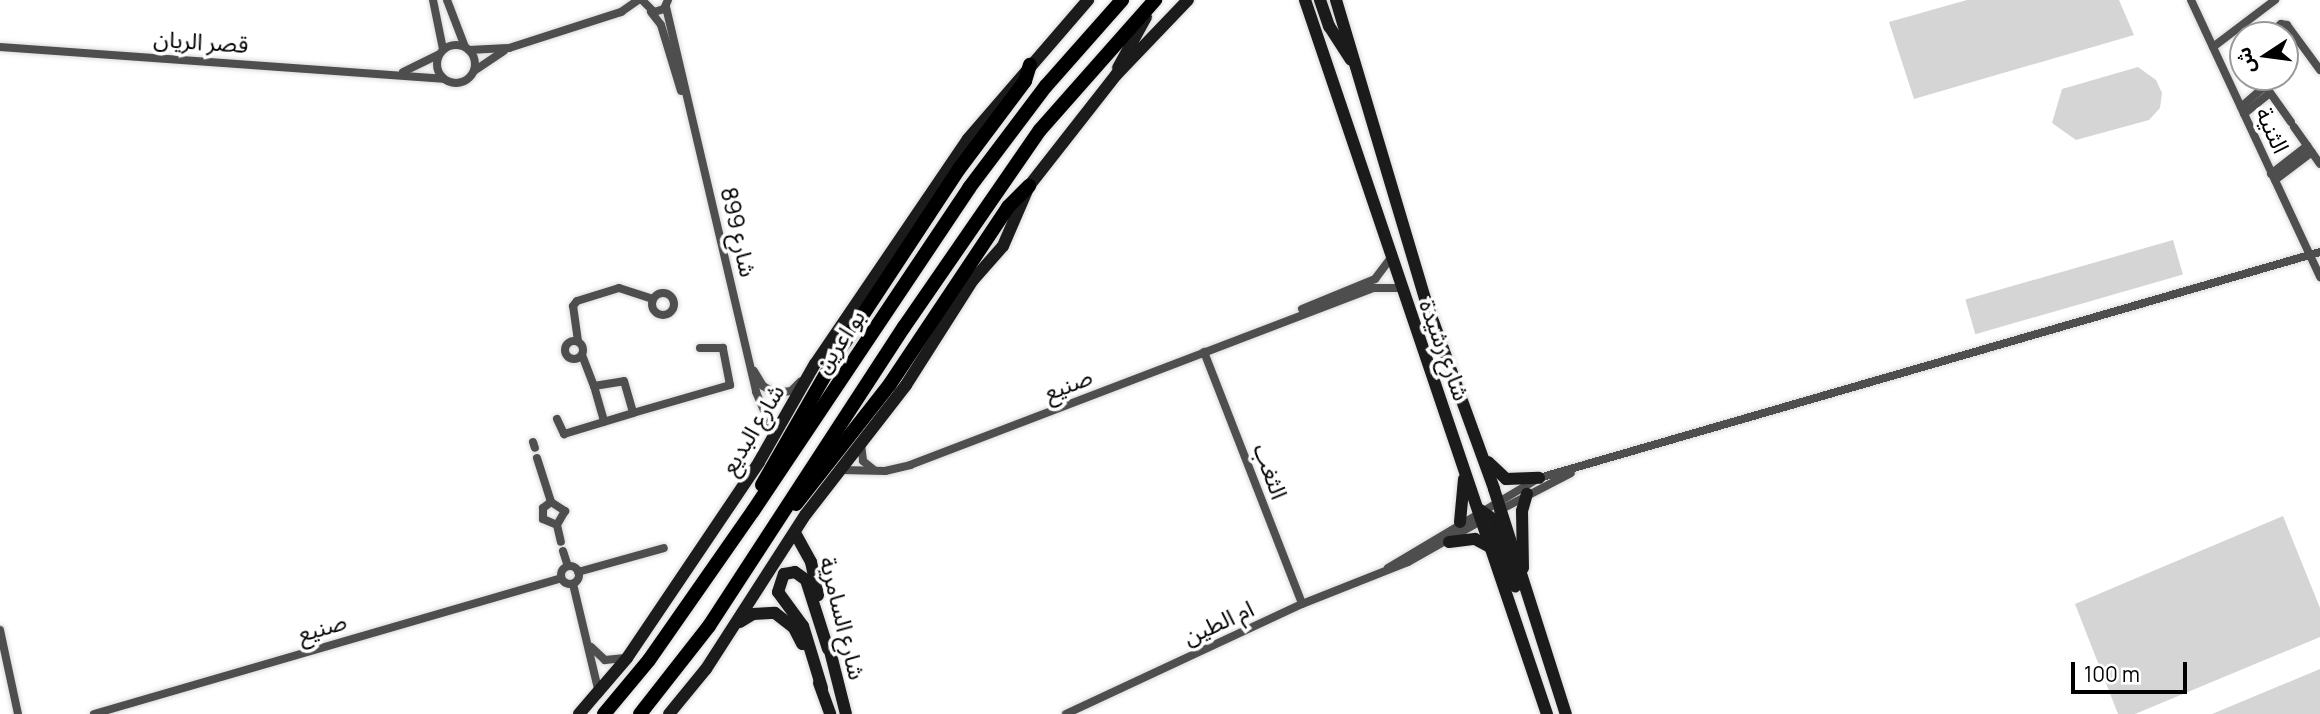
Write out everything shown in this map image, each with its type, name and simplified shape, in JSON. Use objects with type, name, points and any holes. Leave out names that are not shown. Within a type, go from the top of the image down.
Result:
[{"type":"highway","name":"بو اعرين","points":[[604,714],[649,660],[753,511],[969,188],[1046,86],[1122,0]]},
{"type":"highway","name":"بو اعرين","points":[[640,714],[709,626],[1033,139],[1100,57],[1157,0]]},
{"type":"highway","points":[[753,511],[769,469],[824,374],[959,169],[1026,81],[1030,65]]},
{"type":"highway","points":[[781,516],[816,483],[890,384],[1008,207],[1029,186]]},
{"type":"street","points":[[433,0],[442,51],[437,69],[443,79],[461,83],[509,48],[621,12],[640,0]]},
{"type":"street","points":[[447,0],[474,71]]},
{"type":"street","name":"شارع 899","points":[[640,0],[661,25],[691,117]]},
{"type":"street","name":"شارع البديع","points":[[579,714],[626,657],[775,436],[810,371],[968,139],[1088,0]]},
{"type":"street","points":[[1116,75],[1129,44],[1157,0]]},
{"type":"street","points":[[669,714],[734,627],[795,533],[906,385],[973,280],[1003,246],[1029,186],[1116,75],[1188,0]]},
{"type":"street","name":"شارع رشيدة","points":[[1305,0],[1408,310],[1442,401],[1524,586],[1566,714]]},
{"type":"street","points":[[1320,0],[1335,37],[1356,65]]},
{"type":"street","name":"الثنية","points":[[2191,0],[2320,276]]},
{"type":"street","points":[[2213,47],[2276,0]]},
{"type":"street","name":"شارع رشيدة","points":[[1337,2],[1425,299],[1480,452],[1490,510],[1492,548],[1548,714]]},
{"type":"street","points":[[621,12],[650,11],[667,4]]},
{"type":"street","name":"شارع 899","points":[[667,4],[747,355],[761,407],[775,436]]},
{"type":"street","points":[[2299,41],[2320,70]]},
{"type":"street","name":"قصر الريان","points":[[0,47],[400,73],[443,79]]},
{"type":"street","points":[[442,51],[509,48]]},
{"type":"street","name":"قصر الريان","points":[[400,73],[425,65],[442,51]]},
{"type":"street","points":[[2242,110],[2266,91]]},
{"type":"street","points":[[2269,91],[2320,164]]},
{"type":"street","points":[[2273,177],[2310,149]]},
{"type":"street","points":[[1480,452],[1503,478],[1539,478],[2311,257],[2320,252]]},
{"type":"street","name":"صنيع","points":[[1272,325],[1375,279],[1391,257]]},
{"type":"street","name":"صنيع","points":[[841,470],[877,472],[910,465],[1379,286],[1400,288]]},
{"type":"street","points":[[604,422],[578,341],[573,310],[578,300],[619,288],[653,299]]},
{"type":"street","points":[[1408,310],[1426,341],[1490,510],[1534,645],[1548,661]]},
{"type":"street","points":[[578,341],[566,344],[565,353],[572,359],[582,355]]},
{"type":"street","points":[[557,419],[564,434],[730,384],[723,348],[700,348]]},
{"type":"street","name":"الثغب","points":[[1204,352],[1302,604]]},
{"type":"street","name":"شارع 899","points":[[747,355],[763,386],[775,393],[791,391],[810,371]]},
{"type":"street","points":[[594,386],[623,380],[633,413]]},
{"type":"street","points":[[1442,401],[1465,486],[1460,522]]},
{"type":"street","points":[[861,443],[863,461],[877,472]]},
{"type":"street","points":[[537,458],[551,502],[565,510],[557,525],[568,566],[578,572],[664,548]]},
{"type":"street","points":[[1490,510],[1580,468]]},
{"type":"street","points":[[1490,510],[1539,478]]},
{"type":"street","points":[[1524,586],[1522,528],[1527,494]]},
{"type":"street","points":[[551,502],[541,514],[546,523],[557,525]]},
{"type":"street","name":"ام الطين","points":[[1388,568],[1460,522],[1490,510]]},
{"type":"street","name":"ام الطين","points":[[1066,714],[1302,604],[1449,542],[1490,510]]},
{"type":"street","name":"شارع السامرية","points":[[795,533],[811,562],[828,649],[846,714]]},
{"type":"street","points":[[1449,542],[1477,539],[1492,548]]},
{"type":"street","points":[[568,566],[561,578],[573,584]]},
{"type":"street","points":[[578,572],[573,584],[598,692]]},
{"type":"street","points":[[822,688],[803,626],[778,592],[784,574],[795,572],[806,580],[828,649]]},
{"type":"street","name":"صنيع","points":[[94,714],[561,578]]},
{"type":"street","name":"شارع السامرية","points":[[734,627],[761,612],[781,617],[794,628],[822,688],[830,714]]},
{"type":"street","points":[[0,630],[18,714]]},
{"type":"street","points":[[589,645],[605,660],[626,657]]},
{"type":"shaded area","points":[[1967,0],[2119,0],[2134,35],[1914,99],[1889,22]]},
{"type":"shaded area","points":[[2138,67],[2156,80],[2162,93],[2160,108],[2149,120],[2076,140],[2052,123],[2062,89]]},
{"type":"shaded area","points":[[2173,240],[2183,275],[1975,334],[1965,300]]},
{"type":"shaded area","points":[[2283,516],[2320,608],[2320,637],[2135,714],[2118,714],[2075,604]]},
{"type":"shaded area","points":[[2320,669],[2320,714],[2212,714]]}]
